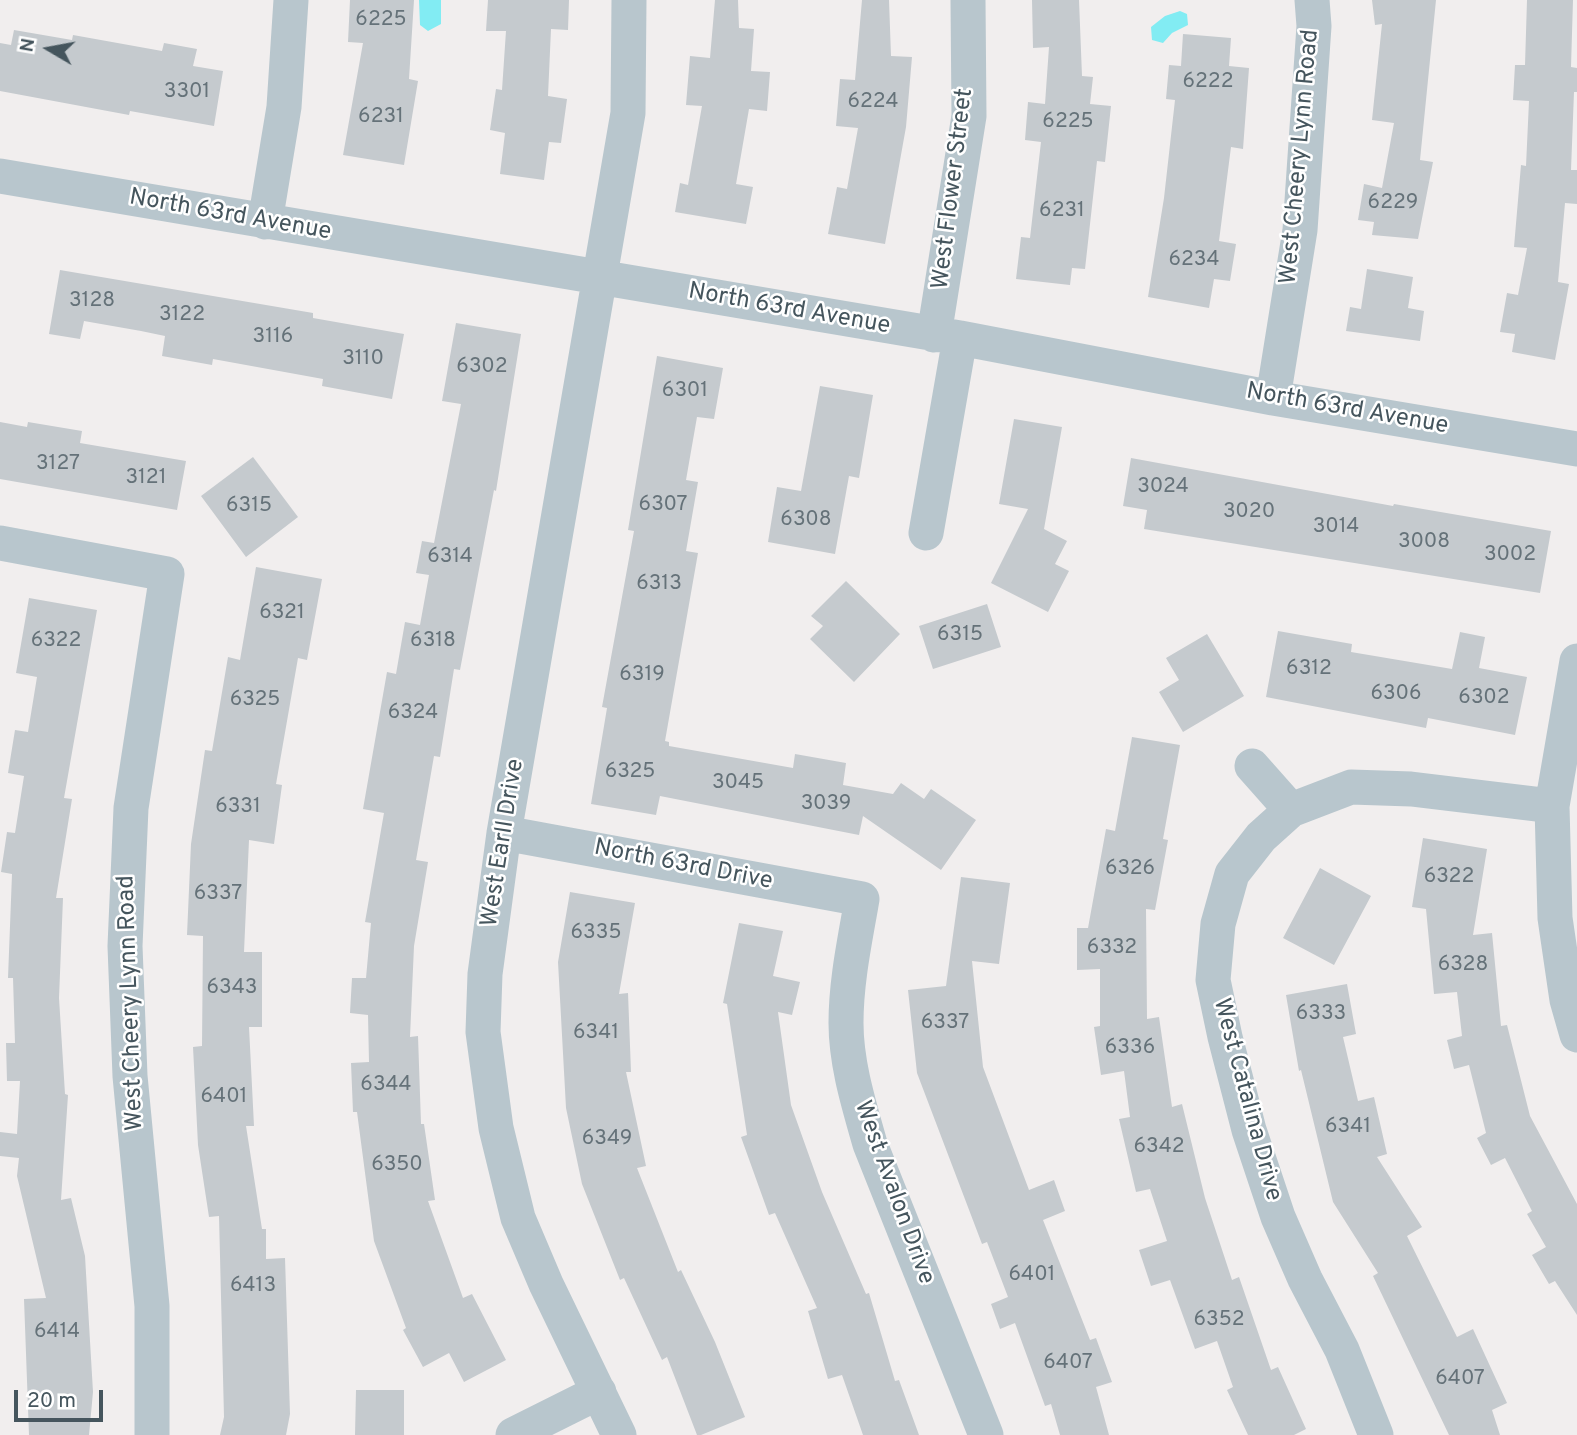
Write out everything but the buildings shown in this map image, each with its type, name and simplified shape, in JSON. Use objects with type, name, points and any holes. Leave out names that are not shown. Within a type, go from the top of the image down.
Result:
[{"type":"street","points":[[265,222],[285,107],[292,0]]},
{"type":"street","name":"West Earll Drive","points":[[619,1435],[546,1284],[518,1218],[496,1128],[483,1032],[485,974],[504,833],[628,113],[629,0]]},
{"type":"street","name":"West Flower Street","points":[[947,336],[969,116],[968,0]]},
{"type":"street","name":"West Cheery Lynn Road","points":[[1273,397],[1300,230],[1314,26],[1312,0]]},
{"type":"street","name":"North 63rd Avenue","points":[[0,176],[947,336],[1273,397],[1577,449]]},
{"type":"street","points":[[926,533],[947,336]]},
{"type":"street","name":"West Cheery Lynn Road","points":[[0,543],[167,574],[131,808],[125,946],[130,1076],[152,1306],[152,1435]]},
{"type":"street","points":[[1577,661],[1552,806],[1555,918],[1567,1000],[1577,1035]]},
{"type":"street","points":[[1252,766],[1291,810]]},
{"type":"street","name":"West Catalina Drive","points":[[1376,1435],[1342,1350],[1305,1279],[1278,1217],[1249,1130],[1213,980],[1218,924],[1232,874],[1261,837],[1291,810],[1351,788],[1411,789],[1552,806]]},
{"type":"street","name":"North 63rd Drive","points":[[504,833],[862,900]]},
{"type":"street","name":"West Avalon Drive","points":[[862,900],[849,974],[846,1024],[859,1105],[870,1144],[986,1435]]},
{"type":"street","points":[[513,1435],[600,1392]]},
{"type":"water","points":[[419,0],[441,0],[441,24],[428,31],[420,25]]},
{"type":"water","points":[[1180,11],[1187,14],[1188,25],[1172,33],[1163,43],[1152,40],[1151,27],[1165,16]]}]
